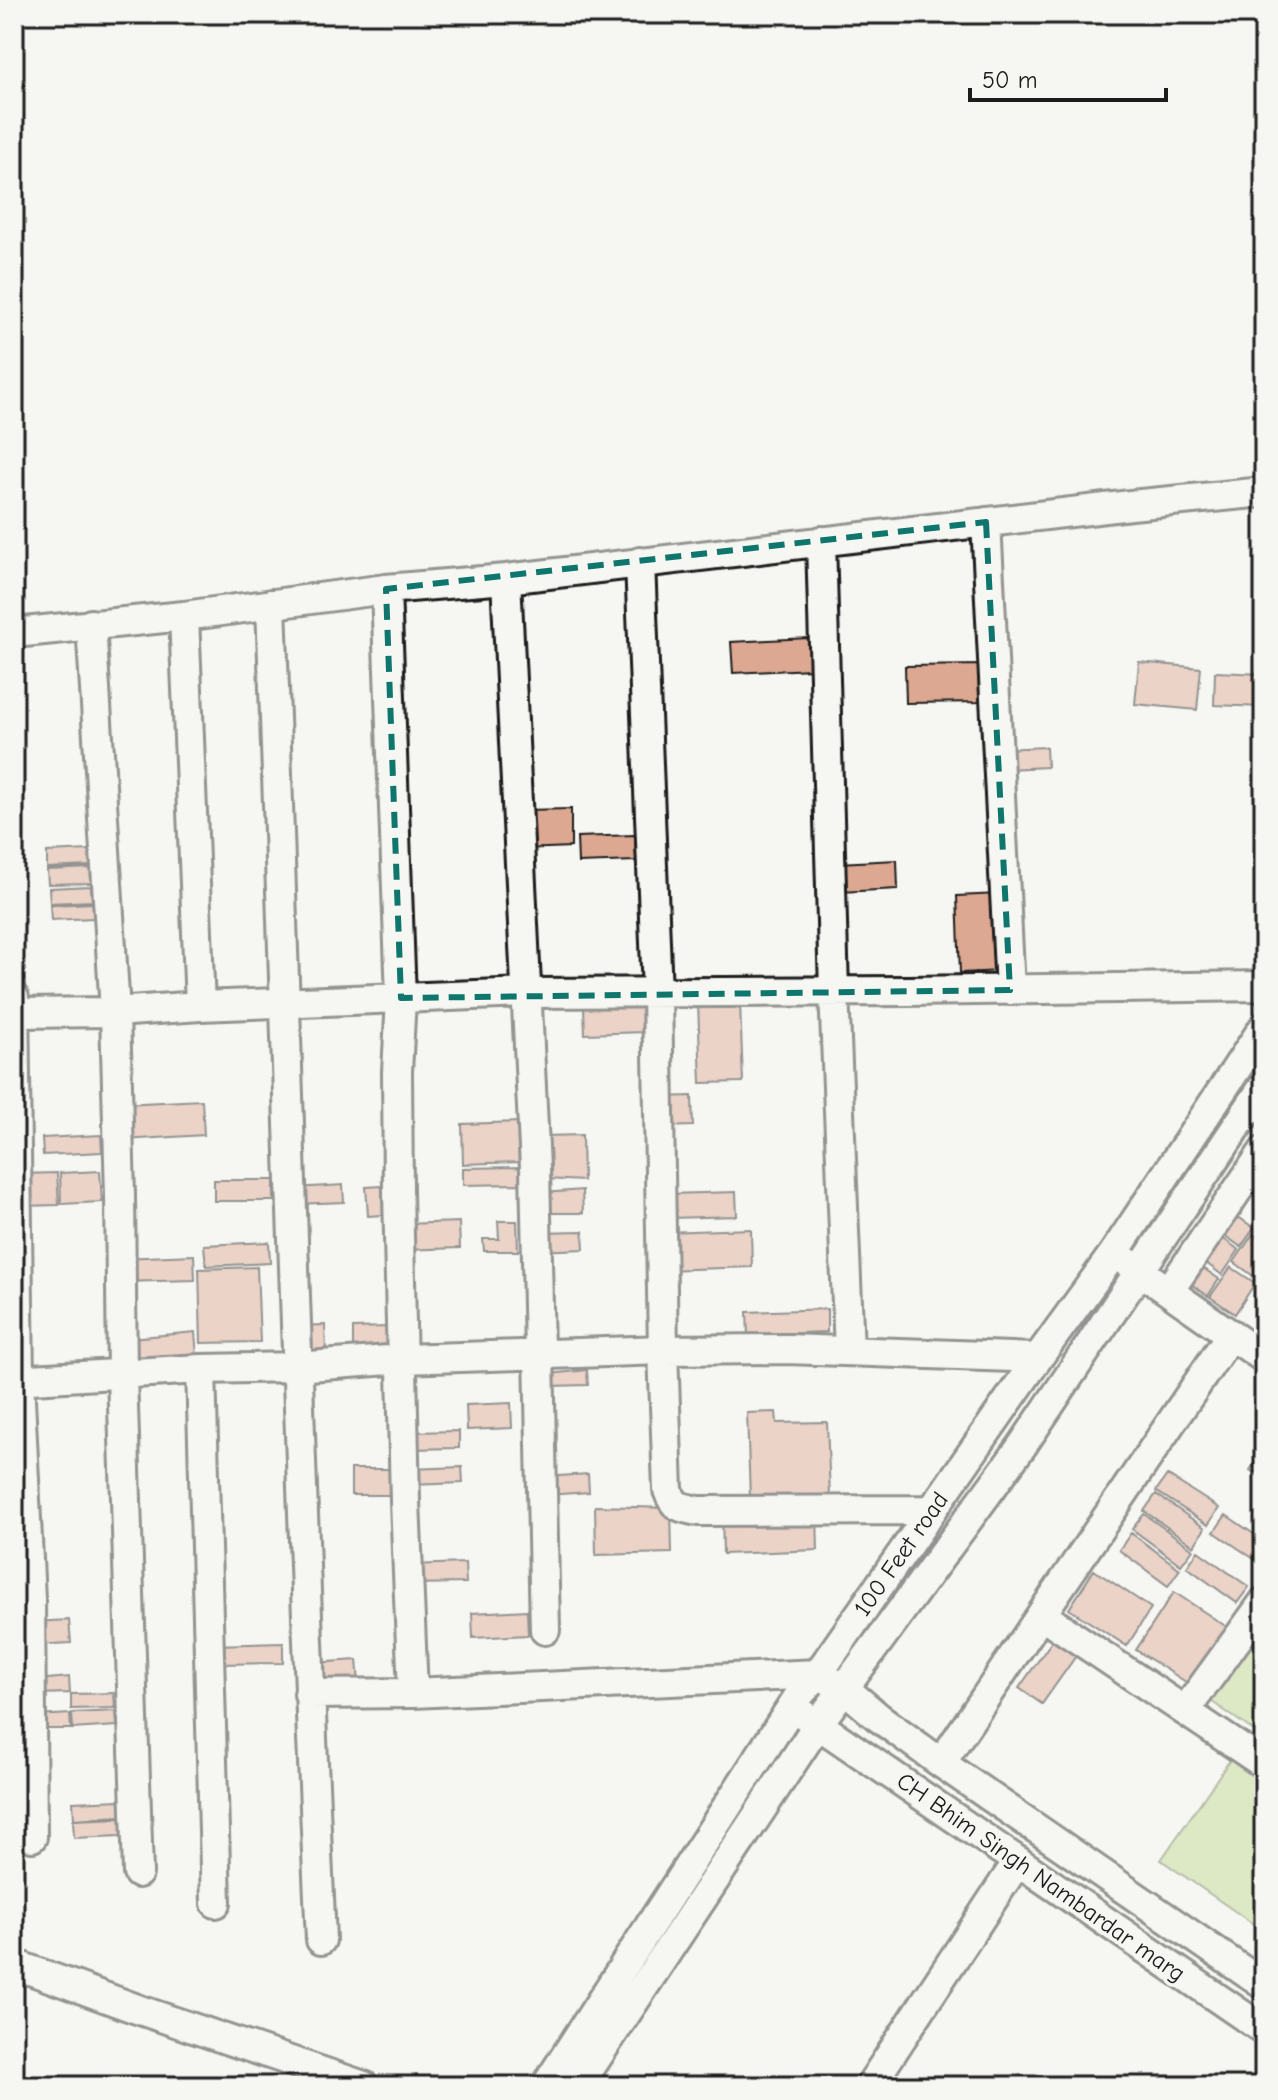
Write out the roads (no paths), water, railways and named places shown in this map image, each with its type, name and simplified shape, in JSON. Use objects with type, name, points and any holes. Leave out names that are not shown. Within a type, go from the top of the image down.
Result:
[{"type":"street","points":[[14,633],[1264,492]]},
{"type":"street","points":[[986,522],[1010,990]]},
{"type":"street","points":[[821,541],[834,991],[849,1351]]},
{"type":"street","points":[[640,562],[657,993],[668,1490],[672,1502],[698,1511],[931,1510]]},
{"type":"street","points":[[506,579],[535,1168],[545,1630]]},
{"type":"street","points":[[386,589],[401,998],[397,1072],[405,1501],[413,1693]]},
{"type":"street","points":[[271,604],[296,1367],[321,1940]]},
{"type":"street","points":[[184,616],[200,1006]]},
{"type":"street","points":[[91,624],[115,1012],[122,1375],[138,1873]]},
{"type":"street","points":[[14,1013],[115,1012],[526,993],[1264,986]]},
{"type":"street","points":[[14,998],[17,1380],[30,1599],[32,1837]]},
{"type":"street","name":"100 Feet road","points":[[546,2086],[792,1706],[818,1674],[1114,1253],[1264,1027]]},
{"type":"street","name":"100 Feet road","points":[[578,2086],[818,1724],[1022,1446],[1264,1086]]},
{"type":"street","points":[[1169,1291],[1264,1151]]},
{"type":"street","points":[[941,1763],[1042,1615],[1252,1343],[1114,1253]]},
{"type":"street","points":[[17,1380],[402,1359],[663,1350],[787,1349],[1038,1358]]},
{"type":"street","points":[[201,1369],[216,1903]]},
{"type":"street","points":[[1185,1711],[1264,1602]]},
{"type":"street","points":[[1042,1615],[1264,1764]]},
{"type":"street","points":[[309,1694],[413,1693],[818,1674]]},
{"type":"street","name":"CH Bhim Singh Nambardar marg","points":[[818,1674],[845,1689],[941,1763],[1264,1985]]},
{"type":"street","name":"CH Bhim Singh Nambardar marg","points":[[792,1706],[1264,2030]]},
{"type":"street","points":[[870,2086],[1018,1861]]},
{"type":"street","points":[[14,1964],[364,2086]]}]
